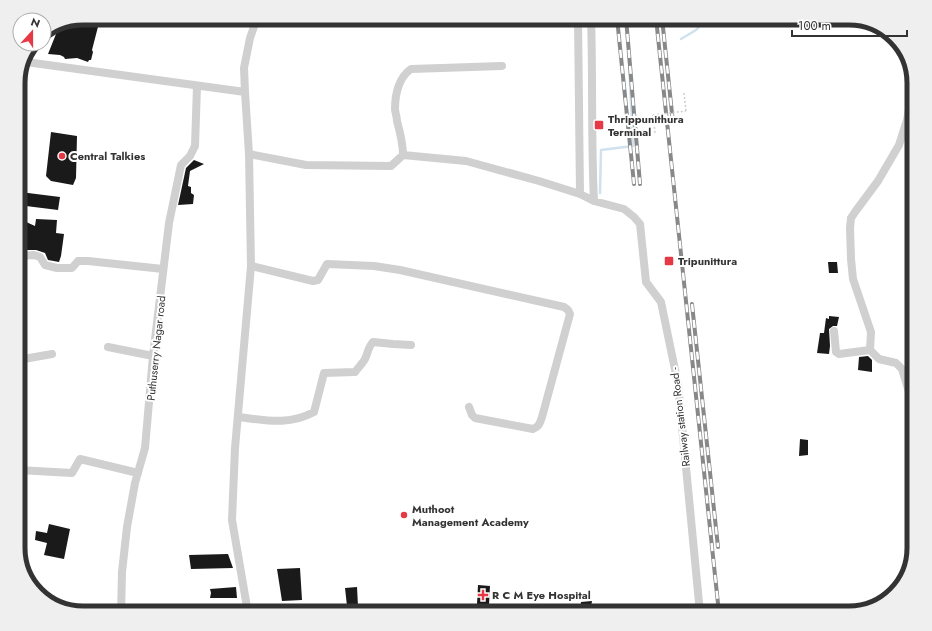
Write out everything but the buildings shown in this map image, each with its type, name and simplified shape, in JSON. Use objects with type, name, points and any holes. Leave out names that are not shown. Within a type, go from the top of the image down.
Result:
[{"type":"street","points":[[247,606],[232,520],[238,417],[251,266],[249,154],[244,68],[254,25]]},
{"type":"street","points":[[578,25],[580,194]]},
{"type":"street","points":[[403,155],[466,161],[539,181],[580,194],[594,201],[591,25]]},
{"type":"street","points":[[29,62],[245,92]]},
{"type":"street","points":[[249,154],[306,165],[391,166],[403,155],[403,146],[395,109],[397,91],[401,79],[405,73],[411,69],[502,66]]},
{"type":"street","name":"Puthuserry Nagar road","points":[[121,606],[122,572],[127,527],[138,473],[146,448],[153,356],[169,223],[181,165],[190,156],[195,146],[197,86]]},
{"type":"street","points":[[907,120],[899,145],[878,181],[851,218],[850,228],[853,279],[871,332],[870,350],[879,359],[896,363],[902,369],[907,385]]},
{"type":"street","name":"Railway station Road -","points":[[594,201],[624,209],[640,224],[646,282],[661,302],[678,384],[699,606]]},
{"type":"street","points":[[25,256],[34,255],[40,257],[45,265],[58,268],[72,268],[78,261],[88,261],[164,270]]},
{"type":"street","points":[[251,266],[313,281],[318,280],[327,264],[374,266],[400,270],[564,307],[568,310],[570,314],[540,424],[537,427],[533,429],[475,418],[469,407]]},
{"type":"street","points":[[834,331],[836,352],[839,354],[870,350]]},
{"type":"street","points":[[238,417],[279,422],[307,415],[314,412],[324,373],[355,372],[366,357],[368,346],[373,342],[411,345]]},
{"type":"street","points":[[108,347],[153,356]]},
{"type":"street","points":[[25,359],[52,354]]},
{"type":"street","points":[[25,470],[72,473],[80,459],[138,473]]},
{"type":"path","points":[[655,133],[654,115],[686,111],[684,93]]},
{"type":"waterway","points":[[681,39],[696,30],[701,25]]},
{"type":"waterway","points":[[600,193],[601,150],[633,146],[628,39]]},
{"type":"railway","points":[[618,25],[634,184]]},
{"type":"railway","points":[[627,25],[640,184]]},
{"type":"railway","points":[[657,25],[718,606]]},
{"type":"railway","points":[[663,25],[673,123]]},
{"type":"railway","points":[[692,304],[718,547]]},
{"type":"place","name":"Thrippunithura Terminal","points":[[599,125]]},
{"type":"place","name":"Central Talkies","points":[[62,156]]},
{"type":"place","name":"Tripunittura","points":[[669,261]]},
{"type":"place","name":"Muthoot Management Academy","points":[[404,515]]},
{"type":"place","name":"R C M Eye Hospital","points":[[483,595]]}]
